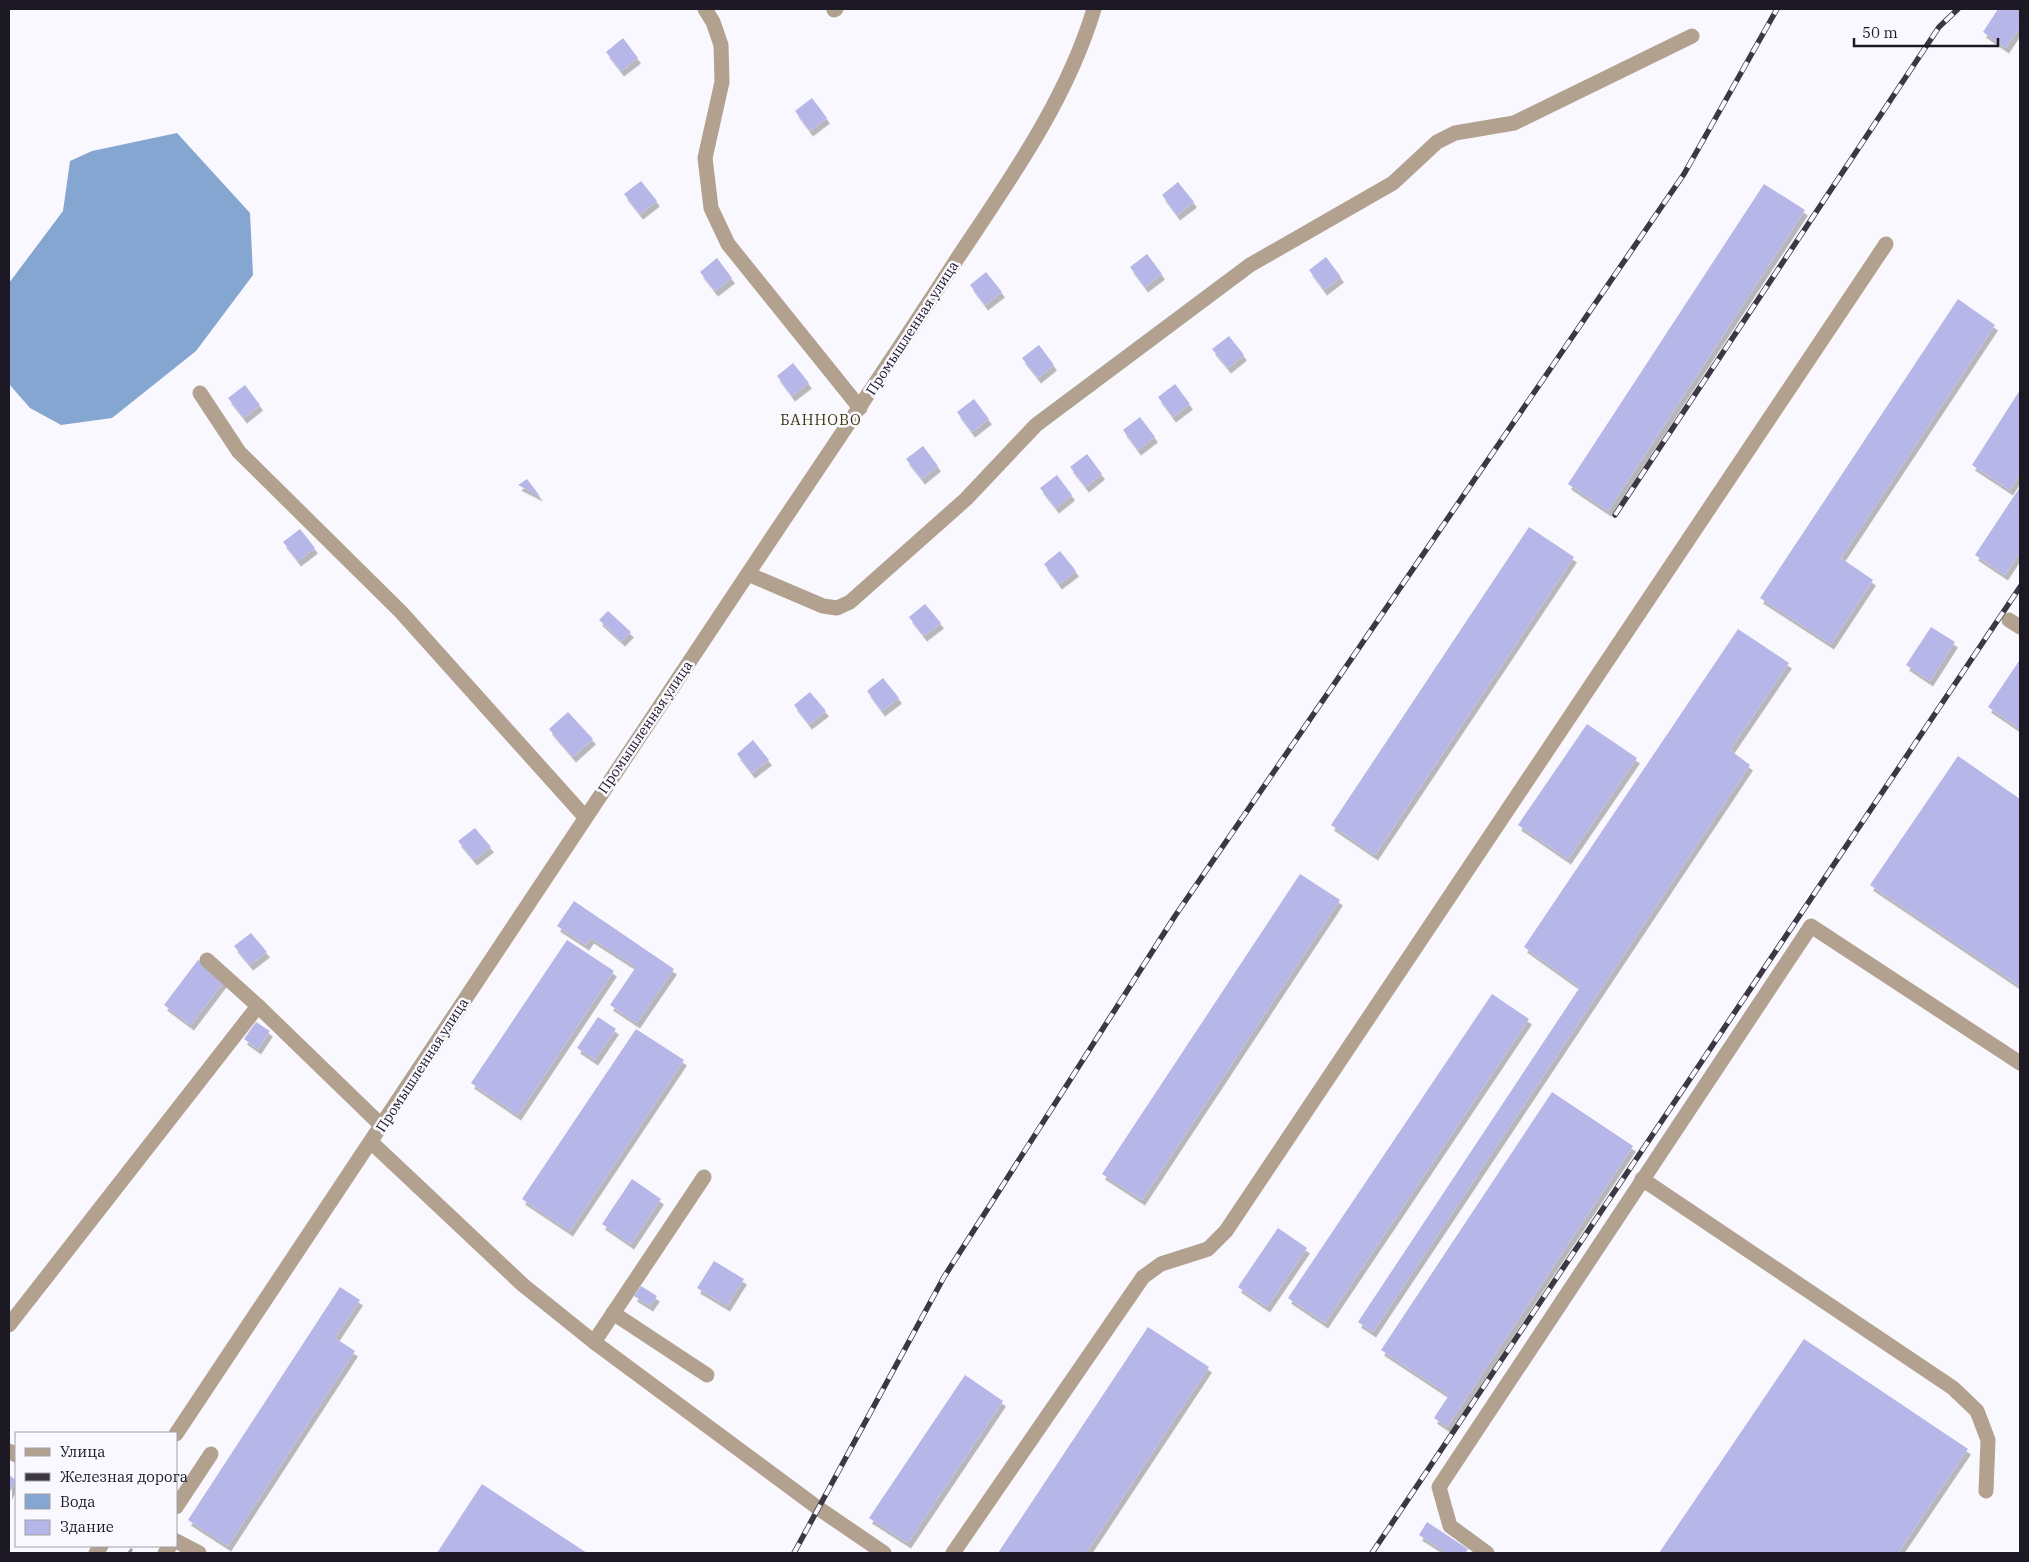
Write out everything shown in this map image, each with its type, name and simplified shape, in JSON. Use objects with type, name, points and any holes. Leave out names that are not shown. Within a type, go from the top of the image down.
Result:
[{"type":"street","points":[[705,9],[713,22],[720,45],[722,82],[705,158],[711,208],[728,244],[860,408]]},
{"type":"street","name":"Промышленная улица","points":[[177,1432],[382,1126],[585,817],[860,408],[1026,155],[1062,92],[1094,9]]},
{"type":"street","points":[[748,574],[823,606],[837,608],[850,602],[966,499],[1036,425],[1250,265],[1393,184],[1437,142],[1455,133],[1514,123],[1692,36]]},
{"type":"street","points":[[953,1553],[1143,1277],[1161,1264],[1208,1248],[1226,1231],[1886,244]]},
{"type":"street","points":[[200,393],[239,452],[401,612],[585,817]]},
{"type":"street","points":[[1487,1553],[1450,1526],[1439,1487],[1810,926],[2020,1064]]},
{"type":"street","points":[[207,960],[258,1006],[382,1126]]},
{"type":"street","points":[[9,1325],[258,1006]]},
{"type":"street","points":[[371,1142],[523,1285],[594,1342],[818,1508],[884,1553]]},
{"type":"street","points":[[594,1342],[704,1177]]},
{"type":"street","points":[[1642,1179],[1953,1388],[1977,1411],[1988,1440],[1986,1491]]},
{"type":"street","points":[[613,1314],[707,1375]]},
{"type":"street","points":[[178,1504],[211,1454]]},
{"type":"street","points":[[178,1542],[199,1553]]},
{"type":"water","points":[[177,133],[250,213],[253,275],[196,351],[112,418],[61,425],[30,408],[9,384],[9,283],[63,211],[70,161],[92,151]]},
{"type":"building","points":[[1998,9],[2020,9],[2020,27],[2006,48],[1983,32]]},
{"type":"building","points":[[623,38],[638,58],[621,71],[606,52]]},
{"type":"building","points":[[812,98],[827,118],[810,131],[795,111]]},
{"type":"building","points":[[641,181],[657,201],[640,214],[624,194]]},
{"type":"building","points":[[1178,182],[1194,202],[1177,215],[1162,195]]},
{"type":"building","points":[[1764,184],[1805,210],[1608,511],[1568,484]]},
{"type":"building","points":[[1147,254],[1162,274],[1145,287],[1130,267]]},
{"type":"building","points":[[1326,257],[1341,277],[1324,290],[1309,270]]},
{"type":"building","points":[[717,258],[732,278],[715,291],[700,272]]},
{"type":"building","points":[[986,272],[1002,292],[985,305],[970,285]]},
{"type":"building","points":[[1958,299],[1995,325],[1841,558],[1873,580],[1831,644],[1760,598]]},
{"type":"building","points":[[1229,336],[1244,355],[1228,368],[1212,349]]},
{"type":"building","points":[[1039,345],[1054,365],[1038,378],[1022,358]]},
{"type":"building","points":[[793,363],[809,383],[792,396],[777,376]]},
{"type":"building","points":[[1175,384],[1190,404],[1173,417],[1158,397]]},
{"type":"building","points":[[245,385],[260,405],[244,418],[228,398]]},
{"type":"building","points":[[2020,390],[2020,474],[2010,490],[1972,465]]},
{"type":"building","points":[[974,399],[989,419],[972,432],[957,412]]},
{"type":"building","points":[[1140,417],[1155,437],[1138,450],[1123,430]]},
{"type":"building","points":[[923,446],[938,466],[922,479],[906,459]]},
{"type":"building","points":[[1087,454],[1102,474],[1086,487],[1070,467]]},
{"type":"building","points":[[1057,475],[1072,495],[1056,508],[1040,488]]},
{"type":"building","points":[[527,479],[540,496],[518,485]]},
{"type":"building","points":[[2020,487],[2020,552],[2005,575],[1975,555]]},
{"type":"building","points":[[1529,527],[1574,557],[1375,855],[1331,825]]},
{"type":"building","points":[[300,529],[315,548],[298,561],[283,542]]},
{"type":"building","points":[[1060,551],[1076,571],[1059,584],[1044,564]]},
{"type":"building","points":[[925,604],[941,623],[924,636],[909,617]]},
{"type":"building","points":[[608,611],[631,632],[622,641],[599,620]]},
{"type":"building","points":[[1931,627],[1955,642],[1930,681],[1906,665]]},
{"type":"building","points":[[1738,629],[1789,663],[1730,750],[1750,765],[1373,1332],[1358,1322],[1580,987],[1524,947]]},
{"type":"building","points":[[2020,662],[2020,729],[1988,707]]},
{"type":"building","points":[[883,678],[899,698],[882,711],[867,691]]},
{"type":"building","points":[[810,692],[826,711],[809,724],[794,705]]},
{"type":"building","points":[[568,712],[593,739],[573,757],[549,729]]},
{"type":"building","points":[[1587,724],[1637,758],[1568,859],[1518,825]]},
{"type":"building","points":[[753,740],[769,760],[752,773],[737,754]]},
{"type":"building","points":[[1958,756],[2020,799],[2020,986],[1870,885]]},
{"type":"building","points":[[475,828],[491,847],[474,860],[458,841]]},
{"type":"building","points":[[1300,874],[1340,900],[1142,1200],[1102,1174]]},
{"type":"building","points":[[574,901],[674,969],[637,1023],[610,1005],[636,967],[591,938],[586,945],[557,926]]},
{"type":"building","points":[[251,933],[267,952],[250,965],[234,946]]},
{"type":"building","points":[[567,940],[614,971],[518,1115],[471,1083]]},
{"type":"building","points":[[198,960],[225,980],[191,1025],[164,1005]]},
{"type":"building","points":[[1492,994],[1529,1019],[1325,1323],[1288,1298]]},
{"type":"building","points":[[598,1017],[616,1029],[595,1060],[577,1048]]},
{"type":"building","points":[[256,1022],[270,1031],[258,1049],[244,1039]]},
{"type":"building","points":[[636,1029],[684,1060],[570,1231],[522,1199]]},
{"type":"building","points":[[1552,1092],[1633,1146],[1447,1427],[1434,1418],[1449,1395],[1381,1350]]},
{"type":"building","points":[[632,1179],[661,1199],[631,1244],[602,1224]]},
{"type":"building","points":[[1278,1228],[1307,1248],[1267,1307],[1238,1287]]},
{"type":"building","points":[[714,1261],[744,1279],[727,1306],[697,1288]]},
{"type":"building","points":[[641,1286],[657,1296],[650,1306],[634,1296]]},
{"type":"building","points":[[340,1287],[360,1300],[335,1338],[355,1351],[228,1546],[188,1520]]},
{"type":"building","points":[[1148,1327],[1209,1367],[1086,1553],[998,1553]]},
{"type":"building","points":[[1804,1339],[1968,1449],[1898,1553],[1659,1553]]},
{"type":"building","points":[[965,1375],[1003,1401],[908,1543],[869,1518]]},
{"type":"building","points":[[9,1475],[15,1479],[15,1482],[9,1494]]},
{"type":"building","points":[[482,1484],[587,1553],[437,1553]]},
{"type":"building","points":[[1427,1522],[1468,1549],[1465,1553],[1447,1553],[1419,1535]]},
{"type":"railway","points":[[794,1553],[944,1277],[1175,916],[1684,174],[1777,9]]},
{"type":"railway","points":[[1615,515],[1939,27],[1958,9]]},
{"type":"railway","points":[[1372,1553],[2020,587]]},
{"type":"district","name":"БАННОВО","points":[[821,420]]}]
